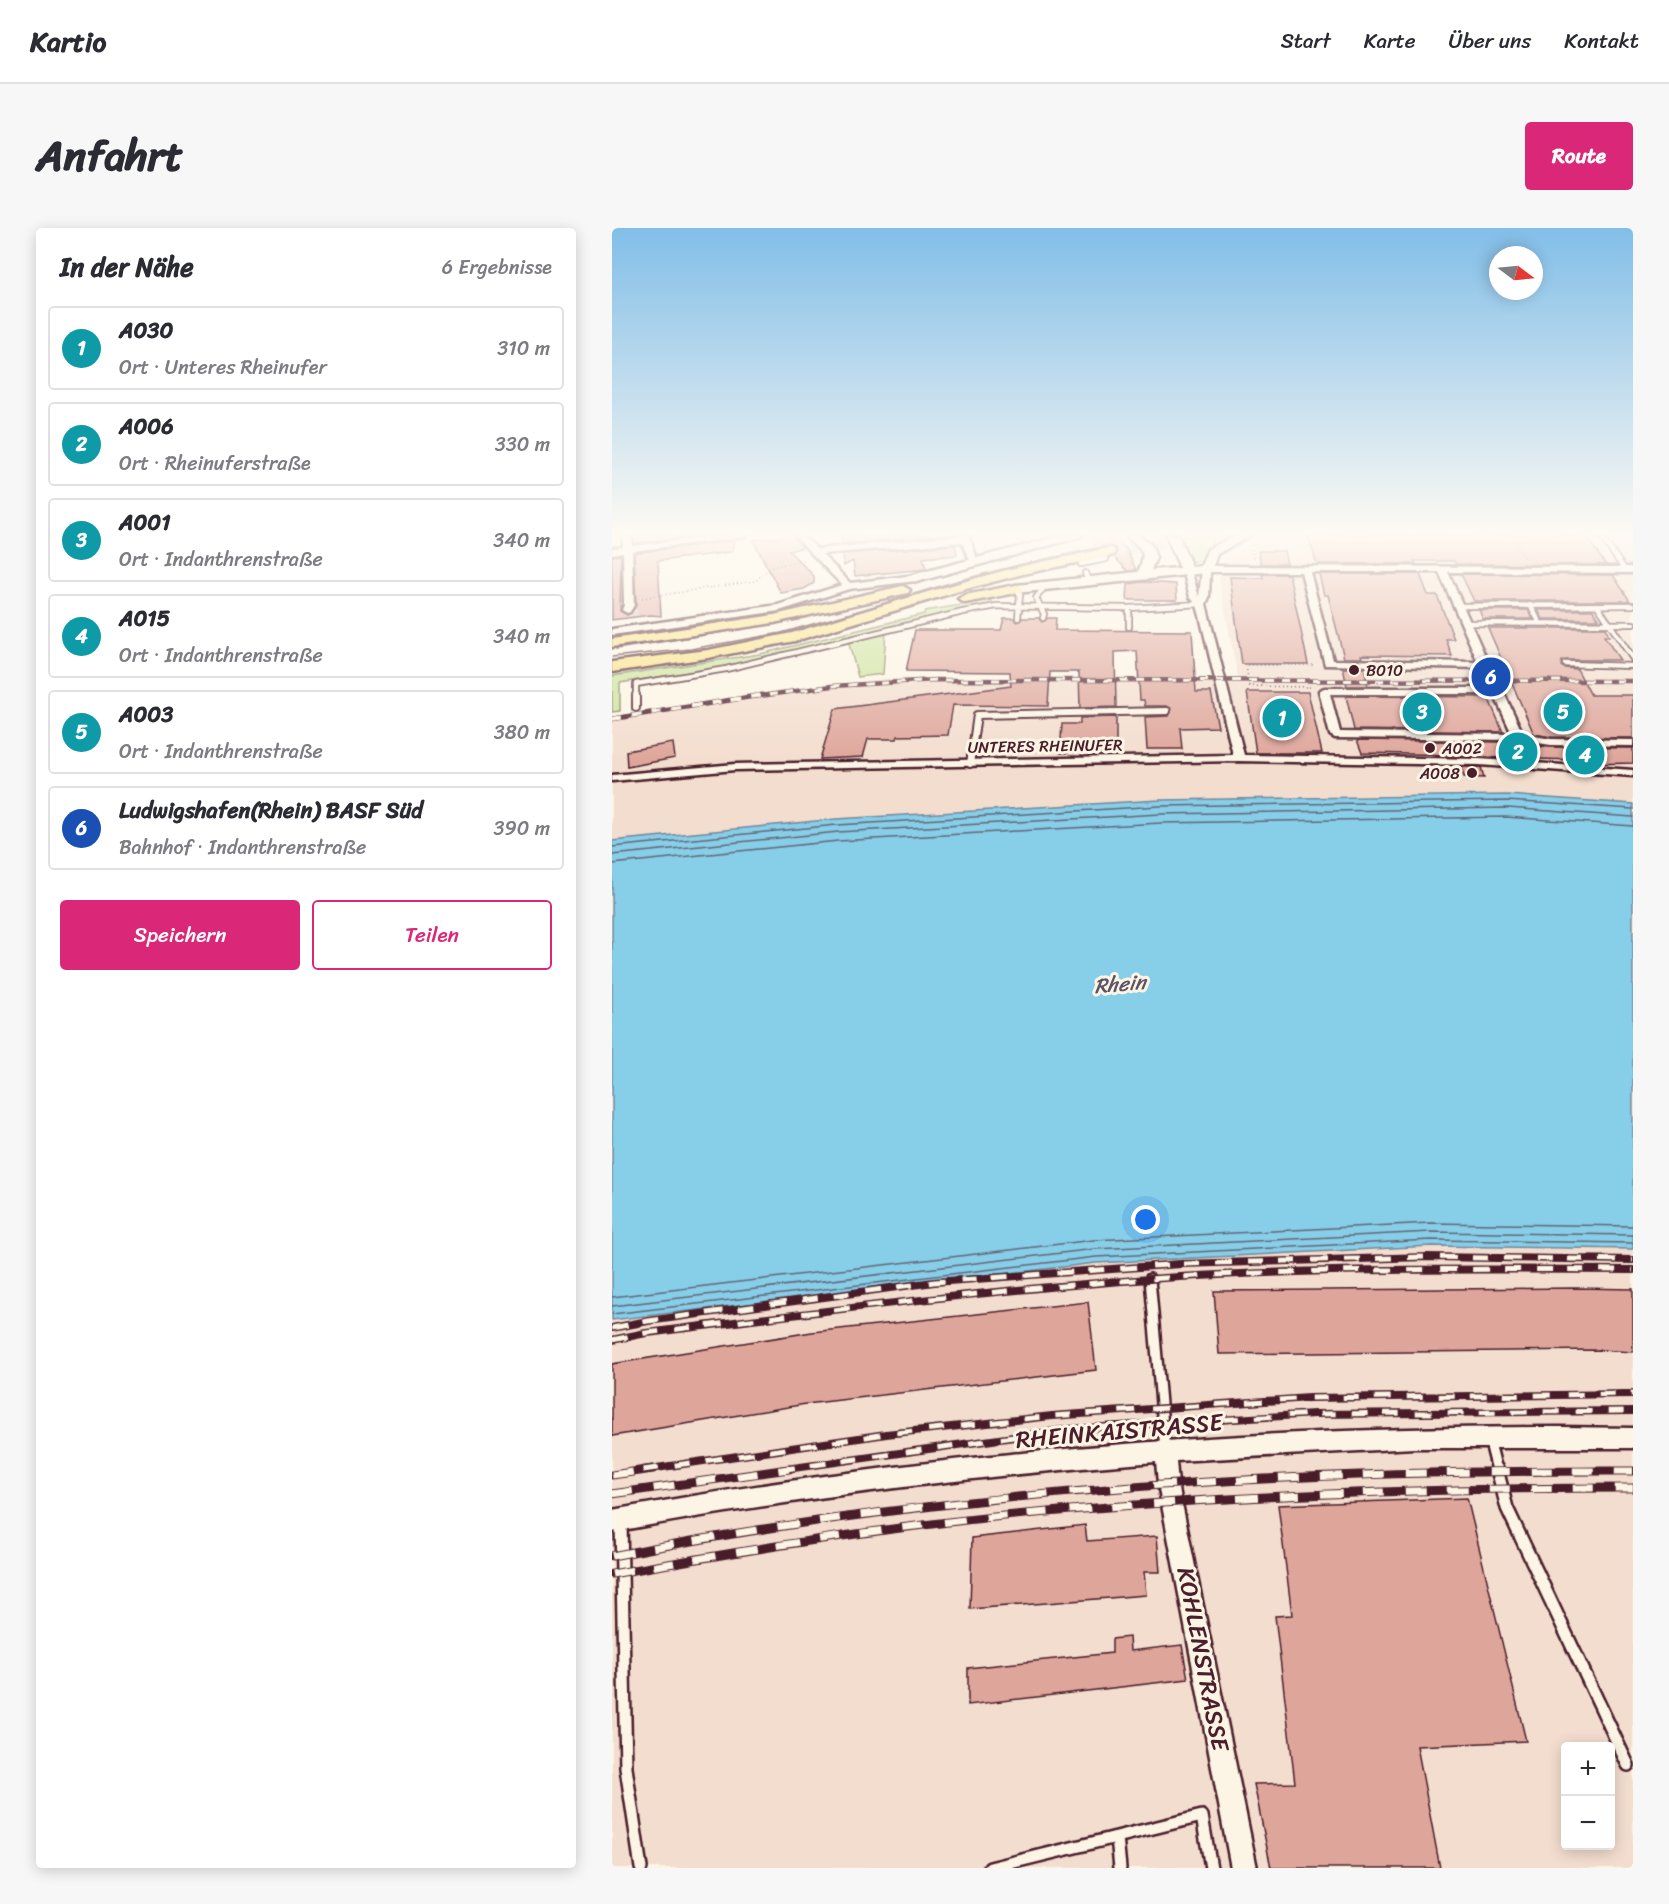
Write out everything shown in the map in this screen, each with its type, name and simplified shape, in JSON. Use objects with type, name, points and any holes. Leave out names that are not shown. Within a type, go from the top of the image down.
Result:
[{"type":"main road","points":[[612,643],[704,631],[805,612]]},
{"type":"main road","points":[[612,667],[758,645],[885,612]]},
{"type":"main road","points":[[858,620],[908,612]]},
{"type":"street","points":[[612,632],[630,613],[674,612]]},
{"type":"street","points":[[1203,612],[1222,680],[1239,758]]},
{"type":"street","points":[[1316,612],[1329,663],[1484,665],[1460,612]]},
{"type":"street","points":[[1519,737],[1498,691],[1324,691],[1335,735],[1519,737],[1551,742],[1633,743]]},
{"type":"street","name":"UNTERES RHEINUFER","points":[[612,778],[735,767],[1239,758],[1479,762],[1633,773]]},
{"type":"street","name":"RHEINKAISTRASSE","points":[[617,1520],[778,1494],[967,1469],[1165,1450],[1360,1440],[1489,1437],[1633,1438]]},
{"type":"street","name":"KOHLENSTRASSE","points":[[1165,1450],[1168,1484],[1244,1868]]},
{"type":"lane","points":[[636,708],[636,684],[724,670],[932,618],[967,612]]},
{"type":"lane","points":[[1018,618],[1019,612]]},
{"type":"lane","points":[[1034,616],[1036,612]]},
{"type":"lane","points":[[1040,612],[1043,618]]},
{"type":"lane","points":[[1129,612],[1129,627]]},
{"type":"lane","points":[[1534,612],[1540,623]]},
{"type":"lane","points":[[1602,612],[1633,659]]},
{"type":"lane","points":[[1465,623],[1633,624]]},
{"type":"lane","points":[[1626,649],[1633,649]]},
{"type":"lane","points":[[1565,664],[1633,666]]},
{"type":"lane","points":[[970,764],[977,715],[1167,711]]},
{"type":"lane","points":[[1150,1279],[1165,1450]]},
{"type":"lane","points":[[1489,1437],[1507,1508],[1628,1765]]},
{"type":"lane","points":[[617,1520],[626,1767],[641,1868]]},
{"type":"lane","points":[[990,1868],[1202,1816],[1211,1868]]},
{"type":"lane","points":[[1117,1837],[1120,1868]]},
{"type":"path","points":[[630,613],[636,612]]},
{"type":"path","points":[[1324,691],[1313,687],[1249,686],[1246,665],[1311,666],[1329,663]]},
{"type":"path","points":[[1488,675],[1505,674],[1507,679]]},
{"type":"shaded area","points":[[1225,612],[1633,612],[1633,804],[1507,795],[1160,800],[612,841],[612,716],[782,690],[884,679],[1238,678]]},
{"type":"shaded area","points":[[1432,1246],[1633,1249],[1633,1868],[612,1868],[612,1320],[1096,1263]]},
{"type":"green space","points":[[925,612],[963,612],[886,631],[883,674],[858,677],[847,637],[722,667],[620,683],[620,711],[612,712],[612,676],[760,654],[924,614]]},
{"type":"water","name":"Rhein","points":[[1507,795],[1633,804],[1633,1249],[1432,1246],[1096,1263],[612,1320],[612,841],[836,819],[1160,800]]},
{"type":"building","points":[[612,612],[621,612],[628,615],[661,612],[661,616],[651,615],[612,620]]},
{"type":"building","points":[[1235,612],[1297,612],[1308,664],[1242,664]]},
{"type":"building","points":[[1332,612],[1443,612],[1454,639],[1446,639],[1452,656],[1361,655],[1362,658],[1344,658]]},
{"type":"building","points":[[1480,612],[1529,612],[1533,619],[1483,619]]},
{"type":"building","points":[[1539,612],[1594,612],[1599,619],[1543,619]]},
{"type":"building","points":[[1004,618],[1014,618],[1018,622],[1023,618],[1039,618],[1042,622],[1048,618],[1056,618],[1055,630],[1192,631],[1196,692],[1211,692],[1218,727],[1180,728],[1182,749],[1147,749],[1145,717],[1169,716],[1172,709],[1167,706],[1145,706],[1144,700],[1140,700],[1137,651],[1115,652],[1116,707],[1080,708],[1079,672],[1050,672],[1048,706],[953,705],[948,735],[868,739],[863,757],[820,759],[835,709],[1011,686],[1010,672],[906,671],[915,630],[1001,630]]},
{"type":"building","points":[[1488,628],[1605,628],[1609,636],[1604,636],[1620,660],[1565,660],[1562,661],[1561,666],[1577,669],[1591,695],[1633,695],[1633,738],[1551,737],[1534,734]]},
{"type":"building","points":[[1343,668],[1364,668],[1368,686],[1347,686]]},
{"type":"building","points":[[1247,692],[1308,692],[1322,753],[1256,753]]},
{"type":"building","points":[[1346,696],[1488,697],[1503,732],[1354,730]]},
{"type":"building","points":[[1116,717],[1116,752],[1060,753],[1062,724],[1080,724],[1080,718]]},
{"type":"building","points":[[1357,740],[1507,742],[1508,745],[1633,748],[1633,763],[1589,764],[1580,760],[1362,753]]},
{"type":"building","points":[[673,743],[675,758],[627,767],[626,751]]},
{"type":"building","name":"A008","points":[[1461,767],[1481,767],[1484,778],[1464,777]]},
{"type":"building","points":[[1633,1289],[1633,1352],[1600,1350],[1219,1354],[1214,1291]]},
{"type":"building","points":[[1088,1302],[1096,1370],[806,1404],[612,1436],[612,1364],[812,1332]]},
{"type":"building","points":[[1467,1498],[1526,1741],[1417,1746],[1440,1868],[1271,1868],[1254,1784],[1295,1783],[1275,1616],[1292,1615],[1278,1505]]},
{"type":"building","points":[[1085,1525],[1087,1541],[1157,1536],[1160,1572],[1144,1572],[1146,1595],[970,1609],[972,1538]]},
{"type":"building","points":[[1129,1637],[1130,1651],[1182,1645],[1188,1679],[968,1705],[968,1668],[1112,1653],[1112,1639]]},
{"type":"tunnel","points":[[633,612],[633,616]]},
{"type":"tram line","points":[[612,657],[691,649],[781,633],[856,612]]},
{"type":"tram line","points":[[616,649],[799,620]]},
{"type":"railway","points":[[753,697],[832,686],[936,680],[1633,681]]},
{"type":"railway","points":[[612,719],[762,695]]},
{"type":"railway","points":[[612,1328],[648,1321],[934,1282],[1181,1264],[1427,1257],[1633,1260]]},
{"type":"railway","points":[[612,1340],[646,1333],[913,1301],[1046,1287],[1180,1277],[1463,1269],[1633,1270]]},
{"type":"railway","points":[[643,1470],[886,1434],[1052,1416],[1309,1398],[1633,1394]]},
{"type":"railway","points":[[779,1470],[1070,1429],[1314,1414],[1633,1411]]},
{"type":"railway","points":[[612,1475],[653,1469]]},
{"type":"railway","points":[[612,1494],[789,1469]]},
{"type":"railway","points":[[612,1556],[738,1533],[865,1514],[992,1499],[1120,1488],[1377,1474],[1633,1471]]},
{"type":"railway","points":[[612,1574],[850,1535],[946,1522],[1074,1510],[1313,1495],[1633,1488]]},
{"type":"place","name":"B010","points":[[1354,670]]},
{"type":"place","name":"Ludwigshafen(Rhein) BASF Süd","points":[[1491,677]]},
{"type":"place","name":"A001","points":[[1422,712]]},
{"type":"place","name":"A003","points":[[1563,712]]},
{"type":"place","name":"A030","points":[[1282,718]]},
{"type":"place","name":"A002","points":[[1430,748]]},
{"type":"place","name":"A006","points":[[1518,752]]},
{"type":"place","name":"A015","points":[[1585,755]]},
{"type":"place","name":"A008","points":[[1472,773]]}]
